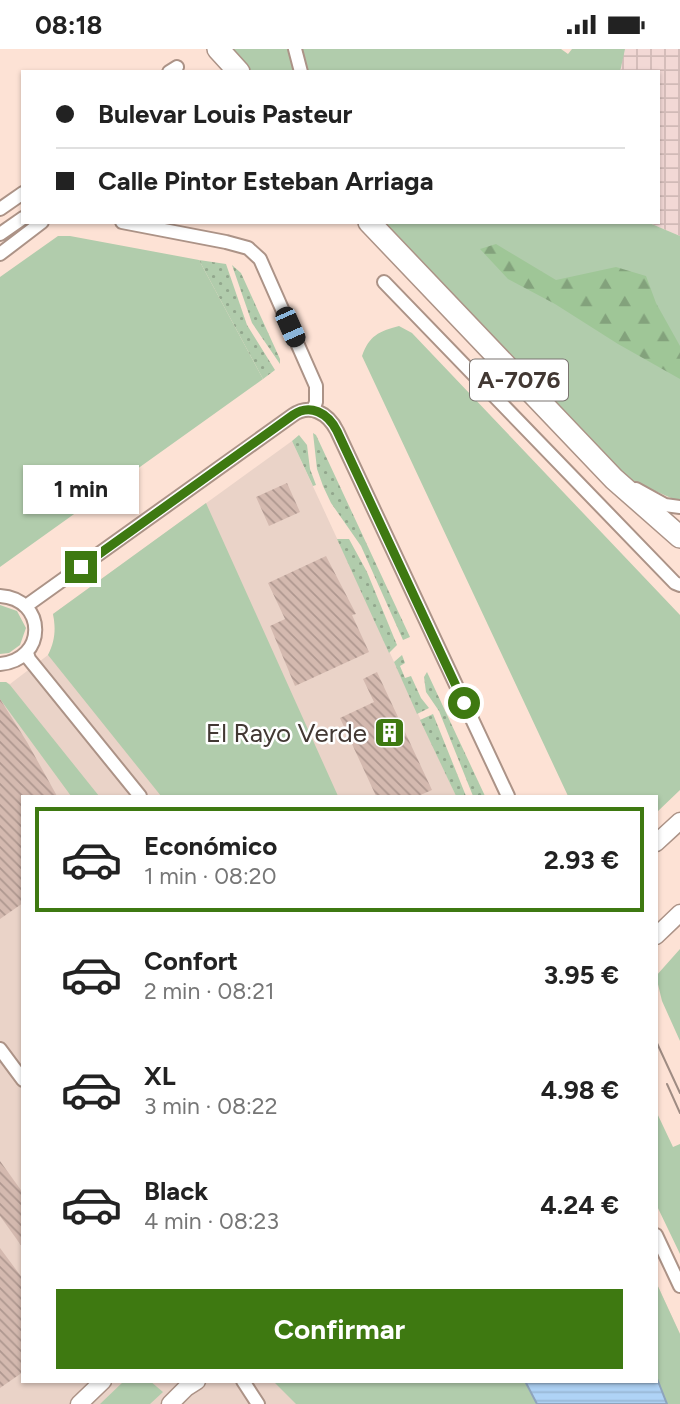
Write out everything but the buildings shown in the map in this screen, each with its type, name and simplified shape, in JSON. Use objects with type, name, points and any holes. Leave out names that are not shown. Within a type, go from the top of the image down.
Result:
[{"type":"main road","points":[[218,49],[237,70]]},
{"type":"main road","name":"A-7076","points":[[373,225],[614,479],[678,535]]},
{"type":"street","points":[[295,49],[300,70]]},
{"type":"street","points":[[0,209],[21,194]]},
{"type":"street","points":[[0,235],[21,219]]},
{"type":"street","points":[[0,254],[39,224]]},
{"type":"street","points":[[133,224],[248,247],[260,259],[316,386],[313,409]]},
{"type":"street","points":[[384,282],[675,583],[680,585]]},
{"type":"street","points":[[26,607],[293,415],[302,409],[313,409],[332,422],[337,431],[508,795]]},
{"type":"street","points":[[614,479],[665,505],[680,507]]},
{"type":"street","points":[[0,596],[18,600],[26,607],[32,615],[36,634],[27,653],[19,659],[0,664]]},
{"type":"street","points":[[27,653],[29,659],[139,795]]},
{"type":"street","points":[[658,841],[680,821]]},
{"type":"street","points":[[658,934],[680,913]]},
{"type":"street","points":[[0,1049],[21,1077]]},
{"type":"street","points":[[658,1239],[680,1286]]},
{"type":"street","points":[[79,1404],[101,1383]]},
{"type":"street","points":[[170,1404],[194,1383]]},
{"type":"street","points":[[244,1383],[258,1404]]},
{"type":"shaded area","points":[[624,49],[680,49],[680,236],[652,224],[660,224],[660,70],[620,70]]},
{"type":"shaded area","points":[[292,441],[456,795],[21,795],[21,1383],[658,1383],[658,1286],[680,1334],[680,1404],[0,1404],[0,682],[10,684],[48,655],[56,629],[53,614]]},
{"type":"green space","points":[[227,49],[289,49],[294,70],[246,70]]},
{"type":"green space","points":[[301,49],[561,49],[568,54],[572,49],[625,49],[620,70],[307,70]]},
{"type":"green space","points":[[386,224],[652,224],[680,236],[680,502],[617,474]]},
{"type":"green space","points":[[58,236],[199,260],[263,379],[0,567],[0,277]]},
{"type":"green space","points":[[496,244],[556,280],[616,267],[646,276],[656,303],[680,346],[680,379],[508,279],[480,249]]},
{"type":"green space","points":[[199,260],[226,264],[247,325],[275,370],[263,379]]},
{"type":"green space","points":[[232,265],[241,273],[280,364],[252,323]]},
{"type":"green space","points":[[399,326],[412,333],[680,615],[680,790],[658,811],[658,795],[568,795],[362,356],[376,335]]},
{"type":"green space","points":[[313,433],[410,637],[403,640],[361,546],[331,503],[317,469]]},
{"type":"green space","points":[[299,435],[307,445],[310,469],[316,485],[313,486],[292,441]]},
{"type":"green space","points":[[206,503],[338,795],[160,795],[48,655],[54,635],[53,614]]},
{"type":"green space","points":[[337,539],[349,539],[367,572],[397,645],[389,653]]},
{"type":"green space","points":[[0,605],[17,611],[26,628],[20,645],[9,653],[0,654]]},
{"type":"green space","points":[[402,655],[405,663],[400,666],[405,678],[411,676],[429,708],[417,714],[394,662]]},
{"type":"green space","points":[[427,672],[485,795],[473,795],[439,711],[426,692],[424,677]]},
{"type":"green space","points":[[0,682],[6,682],[98,795],[70,795],[0,699]]},
{"type":"green space","points":[[433,714],[466,795],[456,795],[420,720]]},
{"type":"green space","points":[[680,949],[680,1041],[662,1001],[658,974]]},
{"type":"green space","points":[[658,1115],[673,1147],[680,1144],[680,1254],[658,1208]]},
{"type":"green space","points":[[658,1286],[680,1334],[680,1404],[667,1404],[658,1381]]},
{"type":"green space","points":[[122,1383],[152,1383],[163,1392],[150,1404],[100,1404]]},
{"type":"green space","points":[[275,1383],[526,1383],[537,1404],[296,1404]]},
{"type":"water","points":[[658,1381],[667,1404],[537,1404],[526,1383]]},
{"type":"tram line","points":[[658,1045],[680,1093]]},
{"type":"tram line","points":[[667,1084],[680,1113]]},
{"type":"place","name":"El Rayo Verde","points":[[390,733]]},
{"type":"route","points":[[81,567],[293,415],[302,409],[313,409],[332,422],[337,431],[464,703]]}]
